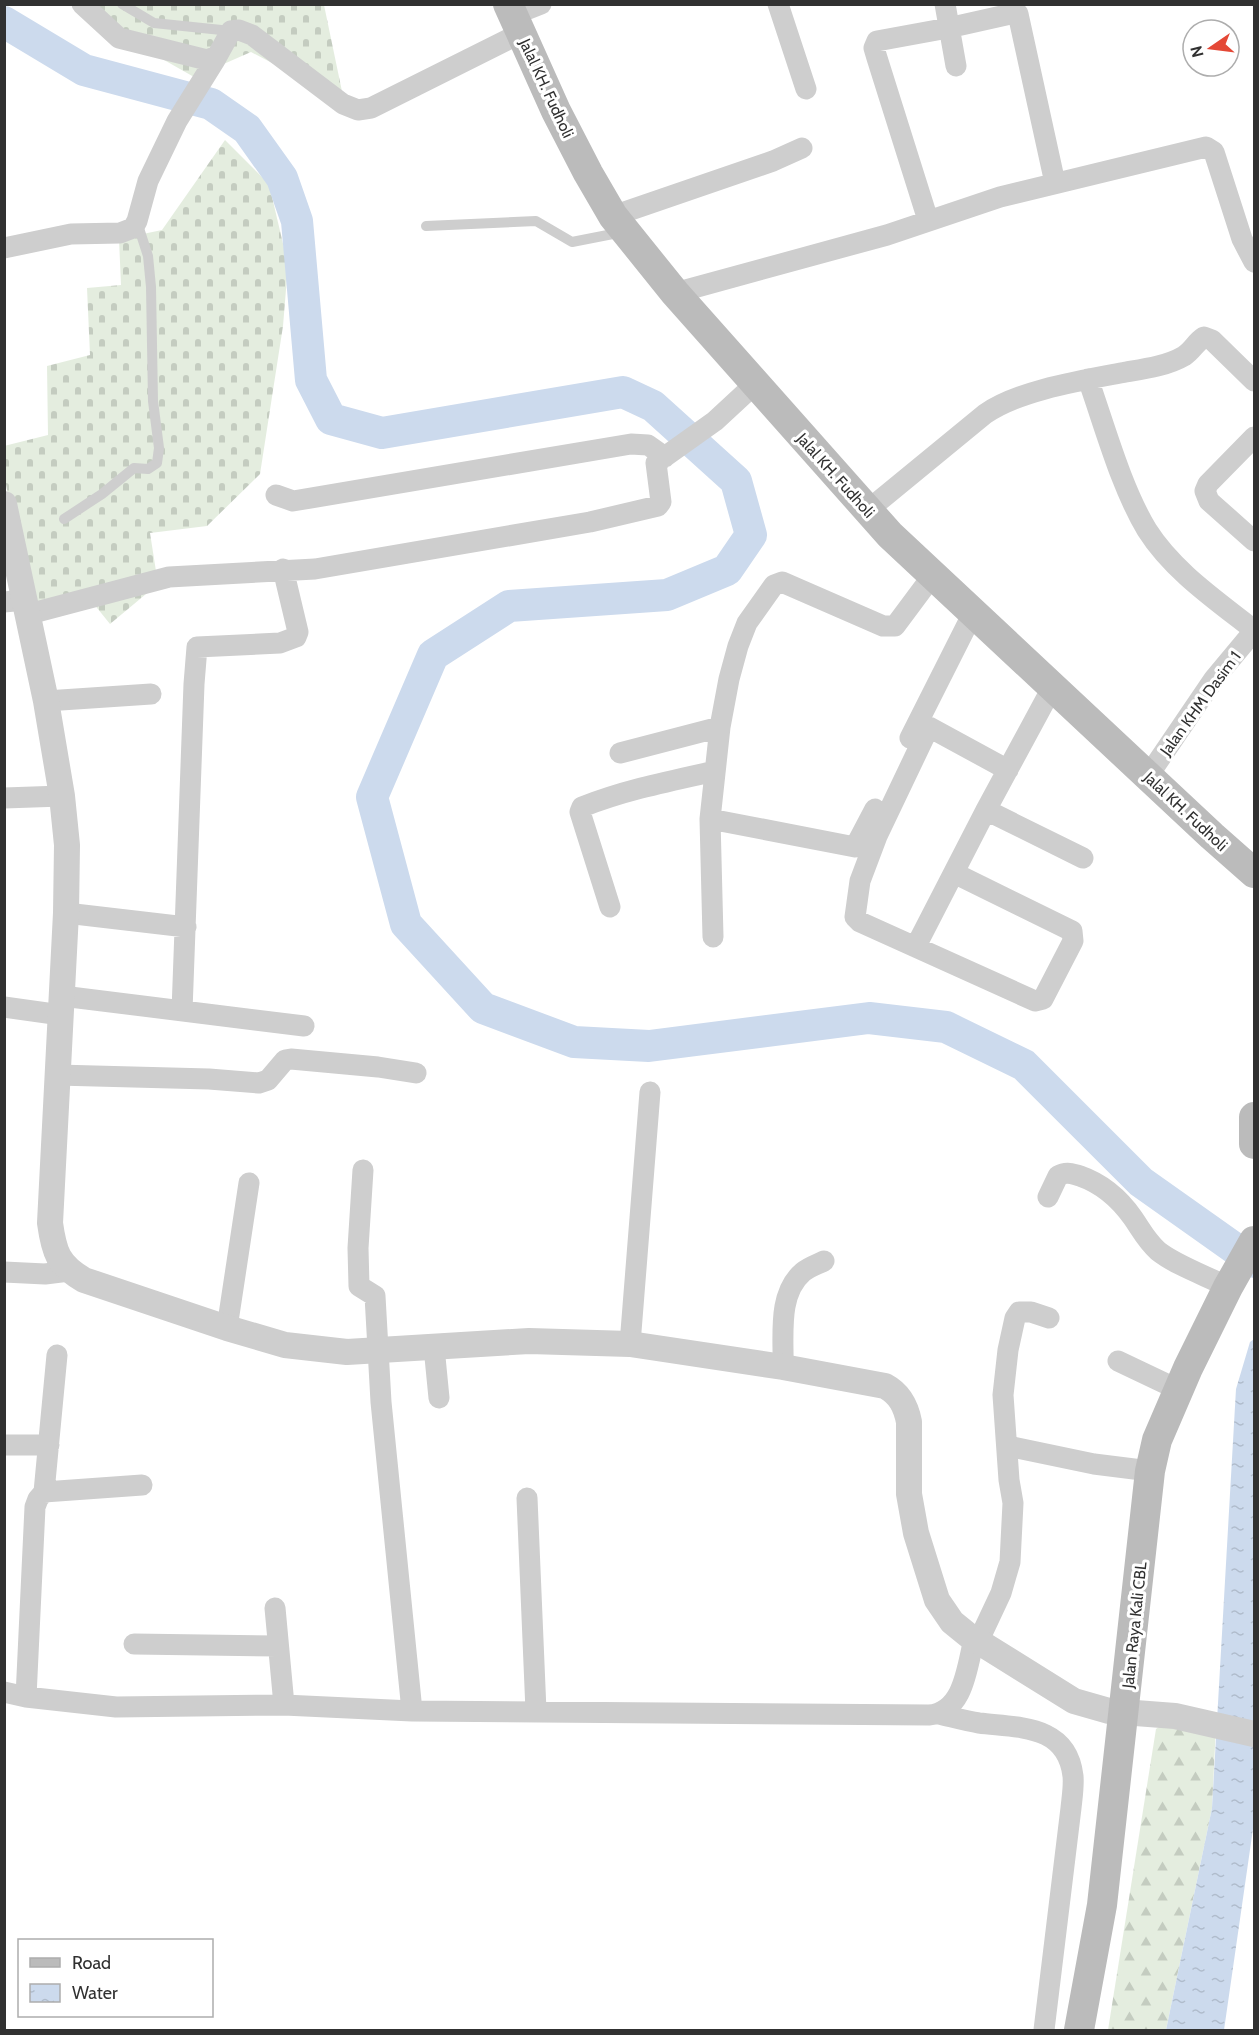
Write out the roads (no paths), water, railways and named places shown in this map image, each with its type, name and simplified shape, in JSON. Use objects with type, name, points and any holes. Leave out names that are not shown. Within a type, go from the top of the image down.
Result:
[{"type":"main road","name":"Jalal KH. Fudholi","points":[[514,17],[588,173],[619,224],[675,293],[890,536],[1254,873]]},
{"type":"main road","points":[[1254,1117],[1254,1144]]},
{"type":"main road","name":"Jalan Raya Kali CBL","points":[[1079,2031],[1102,1905],[1150,1471],[1157,1440],[1179,1390],[1254,1240]]},
{"type":"street","points":[[82,4],[90,14],[119,38],[196,58],[207,60],[216,58]]},
{"type":"street","points":[[4,248],[71,234],[129,231],[137,221],[148,181],[186,105],[231,31],[238,30],[252,35],[343,104],[358,110],[371,108],[514,17],[541,4]]},
{"type":"street","points":[[778,4],[806,89]]},
{"type":"street","points":[[945,4],[956,66]]},
{"type":"street","points":[[928,220],[874,48],[877,41],[1018,14],[1055,183]]},
{"type":"street","points":[[675,293],[887,234],[1000,197],[1202,147],[1210,148],[1214,152],[1242,239],[1254,262]]},
{"type":"street","points":[[619,224],[802,148]]},
{"type":"street","points":[[868,510],[997,406],[1016,398],[1088,380],[1150,368],[1183,357],[1204,337],[1212,340],[1254,381]]},
{"type":"street","points":[[1088,380],[1135,508],[1148,531],[1182,572],[1254,631]]},
{"type":"street","points":[[19,605],[170,577],[315,568],[590,522],[658,506],[661,502],[661,490],[657,461],[715,421],[755,384]]},
{"type":"street","points":[[1254,436],[1208,484],[1205,491],[1209,501],[1254,541]]},
{"type":"street","points":[[276,495],[293,501],[631,444],[648,445],[671,453]]},
{"type":"street","points":[[4,504],[19,605],[46,701],[62,796],[68,864],[50,1223],[54,1247],[69,1271],[84,1280],[285,1345],[347,1352],[529,1341],[630,1344],[877,1383],[894,1391],[907,1412],[909,1494],[916,1533],[934,1593],[952,1622],[976,1640],[1074,1701],[1100,1709],[1175,1716],[1254,1734]]},
{"type":"street","points":[[182,1011],[197,647],[280,643],[296,637],[298,632],[283,570]]},
{"type":"street","points":[[713,937],[710,819],[715,771],[720,726],[738,646],[747,623],[774,585],[782,582],[883,626],[895,626],[933,575]]},
{"type":"street","points":[[710,819],[855,847],[974,613]]},
{"type":"street","name":"Jalan KHM Dasim 1","points":[[1148,776],[1214,679],[1254,631]]},
{"type":"street","points":[[916,946],[1053,686]]},
{"type":"street","points":[[46,701],[151,694]]},
{"type":"street","points":[[620,753],[720,726]]},
{"type":"street","points":[[954,873],[1072,931],[1073,941],[1043,999],[1035,1001],[860,922],[855,917],[860,881],[877,836],[928,727],[1008,770]]},
{"type":"street","points":[[610,907],[580,812],[582,807],[635,789],[715,771]]},
{"type":"street","points":[[4,798],[62,796]]},
{"type":"street","points":[[986,810],[1083,858]]},
{"type":"street","points":[[66,913],[186,927]]},
{"type":"street","points":[[4,1007],[62,1006],[182,1011],[304,1026]]},
{"type":"street","points":[[57,1075],[209,1079],[259,1083],[268,1080],[285,1060],[291,1059],[378,1066],[416,1073]]},
{"type":"street","points":[[630,1344],[650,1092]]},
{"type":"street","points":[[363,1170],[358,1248],[359,1286],[375,1296],[381,1402],[412,1711]]},
{"type":"street","points":[[1048,1197],[1058,1176],[1062,1174],[1068,1173],[1096,1182],[1111,1192],[1125,1207],[1145,1239],[1161,1253],[1234,1277]]},
{"type":"street","points":[[227,1328],[249,1184]]},
{"type":"street","points":[[783,1367],[784,1322],[789,1290],[804,1270],[824,1261]]},
{"type":"street","points":[[4,1272],[45,1274],[69,1271]]},
{"type":"street","points":[[939,1714],[946,1711],[959,1696],[976,1640],[1001,1593],[1010,1562],[1013,1503],[1009,1480],[1003,1395],[1008,1350],[1015,1318],[1023,1311],[1049,1318]]},
{"type":"street","points":[[434,1347],[438,1398]]},
{"type":"street","points":[[26,1698],[35,1507],[44,1492],[57,1355]]},
{"type":"street","points":[[1118,1361],[1179,1390]]},
{"type":"street","points":[[4,1445],[49,1445]]},
{"type":"street","points":[[1008,1446],[1094,1464],[1150,1471]]},
{"type":"street","points":[[44,1492],[142,1485]]},
{"type":"street","points":[[527,1498],[536,1712]]},
{"type":"street","points":[[275,1608],[284,1705]]},
{"type":"street","points":[[134,1644],[278,1646]]},
{"type":"street","points":[[4,1692],[26,1698],[116,1707],[284,1705],[412,1711],[939,1714],[979,1723],[1039,1731],[1052,1738],[1061,1748],[1070,1762],[1073,1777],[1044,2031]]},
{"type":"lane","points":[[122,4],[154,23],[231,31]]},
{"type":"lane","points":[[426,226],[531,220],[542,223],[572,242],[619,224]]},
{"type":"lane","points":[[64,519],[102,494],[134,468],[148,468],[157,463],[159,448],[153,401],[151,287],[148,256],[137,221]]},
{"type":"water","points":[[1254,1339],[1254,1822],[1224,2030],[1166,2030],[1212,1808],[1236,1389],[1250,1342]]},
{"type":"waterway","points":[[4,22],[84,70],[211,104],[247,129],[282,178],[297,221],[311,380],[331,419],[382,433],[623,392],[653,406],[736,481],[751,535],[727,570],[667,595],[509,606],[433,655],[372,797],[406,924],[483,1008],[574,1042],[649,1046],[869,1018],[946,1027],[1024,1065],[1141,1182],[1254,1262]]}]
